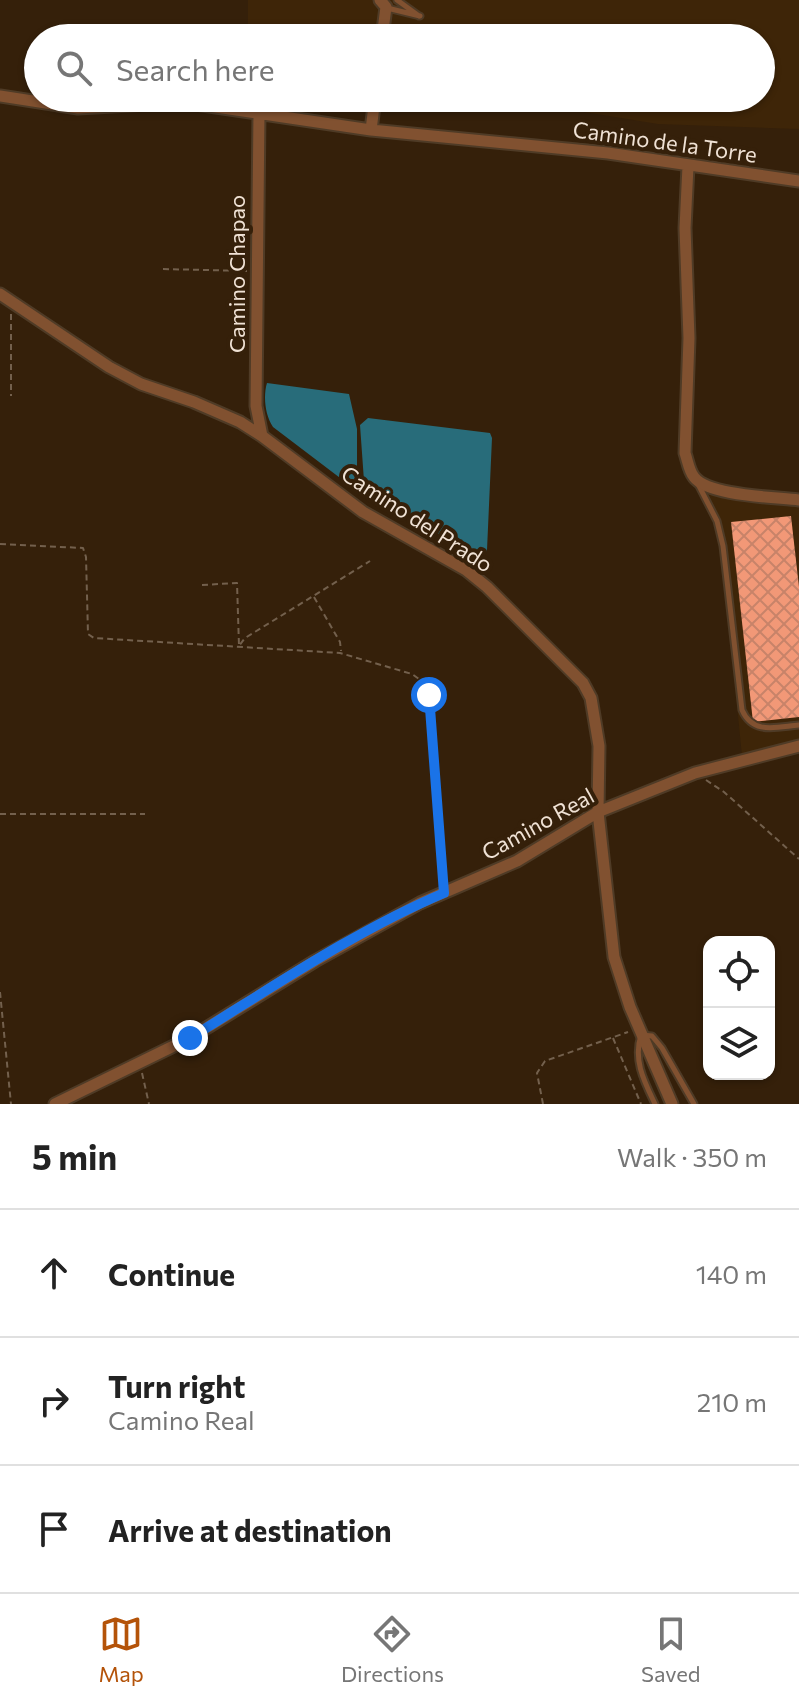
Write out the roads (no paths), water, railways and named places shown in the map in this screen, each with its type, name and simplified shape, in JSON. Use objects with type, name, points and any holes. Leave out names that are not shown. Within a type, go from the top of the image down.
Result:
[{"type":"street","points":[[382,24],[383,4]]},
{"type":"street","name":"Camino de la Torre","points":[[0,96],[24,100]]},
{"type":"street","name":"Camino de la Torre","points":[[259,112],[371,130],[532,144],[799,181]]},
{"type":"street","name":"Camino Chapao","points":[[259,112],[256,406],[262,436]]},
{"type":"street","points":[[371,130],[373,112]]},
{"type":"street","points":[[688,166],[685,228],[689,338],[685,453],[695,479],[718,489],[799,500]]},
{"type":"street","name":"Camino del Prado","points":[[0,294],[109,367],[141,384],[240,422],[262,436],[363,512],[466,570],[569,667],[591,698],[599,746],[598,812],[614,957],[640,1031],[672,1104]]},
{"type":"street","name":"Camino Real","points":[[55,1104],[190,1038],[315,961],[420,903],[517,861],[598,812],[695,773],[799,746]]},
{"type":"lane","points":[[383,4],[420,16],[397,0]]},
{"type":"lane","points":[[695,479],[712,509],[723,546],[742,710],[751,724],[758,728],[799,725]]},
{"type":"lane","points":[[655,1104],[637,1055],[640,1031],[652,1036],[662,1048],[694,1104]]},
{"type":"water","points":[[267,383],[349,394],[357,429],[357,486],[352,487],[273,427],[266,405]]},
{"type":"water","points":[[368,418],[490,433],[487,550],[483,558],[365,495],[360,425]]}]
